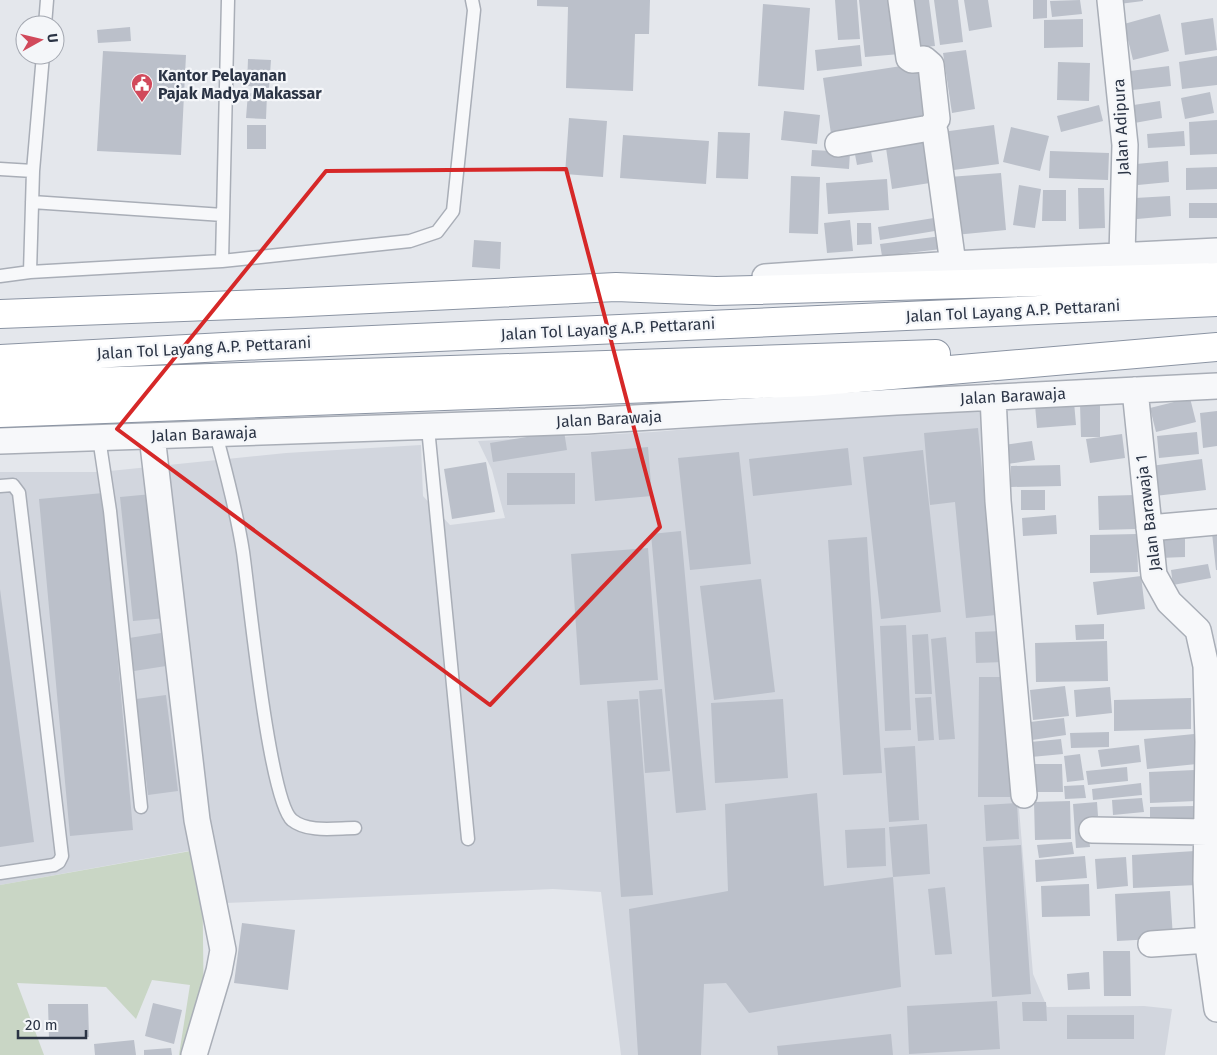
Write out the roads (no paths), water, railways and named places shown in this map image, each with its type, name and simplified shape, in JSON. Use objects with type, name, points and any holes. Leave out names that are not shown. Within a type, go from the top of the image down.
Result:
[{"type":"highway","points":[[0,314],[616,288],[716,291],[1217,277]]},
{"type":"highway","name":"Jalan Tol Layang A.P. Pettarani","points":[[0,359],[262,345],[1217,302]]},
{"type":"highway","name":"Jalan Tol Layang A.P. Pettarani","points":[[0,385],[724,362],[1217,342]]},
{"type":"highway","points":[[0,413],[811,382],[1217,347]]},
{"type":"street","points":[[901,0],[909,58],[912,60],[926,60],[932,70],[937,119],[929,129]]},
{"type":"street","name":"Jalan Adipura","points":[[1110,0],[1125,145],[1122,255]]},
{"type":"street","points":[[838,144],[929,129],[935,132],[953,264]]},
{"type":"street","points":[[616,288],[953,264],[1217,251]]},
{"type":"street","name":"Jalan Barawaja","points":[[0,441],[428,428],[1217,386]]},
{"type":"street","name":"Jalan Barawaja 1","points":[[1135,390],[1154,575],[1158,586],[1169,602],[1198,630],[1212,665],[1208,742],[1210,839],[1208,940],[1217,1009]]},
{"type":"street","points":[[993,397],[998,501],[1024,795]]},
{"type":"street","points":[[152,436],[197,820],[223,950],[219,971],[194,1055]]},
{"type":"street","points":[[1149,528],[1217,522]]},
{"type":"street","points":[[1092,830],[1210,839]]},
{"type":"street","points":[[1151,944],[1208,940]]},
{"type":"lane","points":[[46,15],[47,0]]},
{"type":"lane","points":[[222,261],[228,0]]},
{"type":"lane","points":[[0,276],[30,272],[222,261],[410,241],[438,232],[453,211],[473,19],[472,0]]},
{"type":"lane","points":[[30,272],[33,171],[42,65]]},
{"type":"lane","points":[[0,169],[33,171]]},
{"type":"lane","points":[[32,202],[223,215]]},
{"type":"lane","points":[[428,428],[468,839]]},
{"type":"lane","points":[[216,434],[243,552],[271,752],[280,799],[291,819],[307,827],[355,828]]},
{"type":"lane","points":[[99,438],[110,510],[142,807]]},
{"type":"lane","points":[[0,486],[13,485],[19,493],[62,856],[59,862],[54,865],[0,873]]},
{"type":"place","name":"Kantor Pelayanan Pajak Madya Makassar","points":[[142,103]]}]
